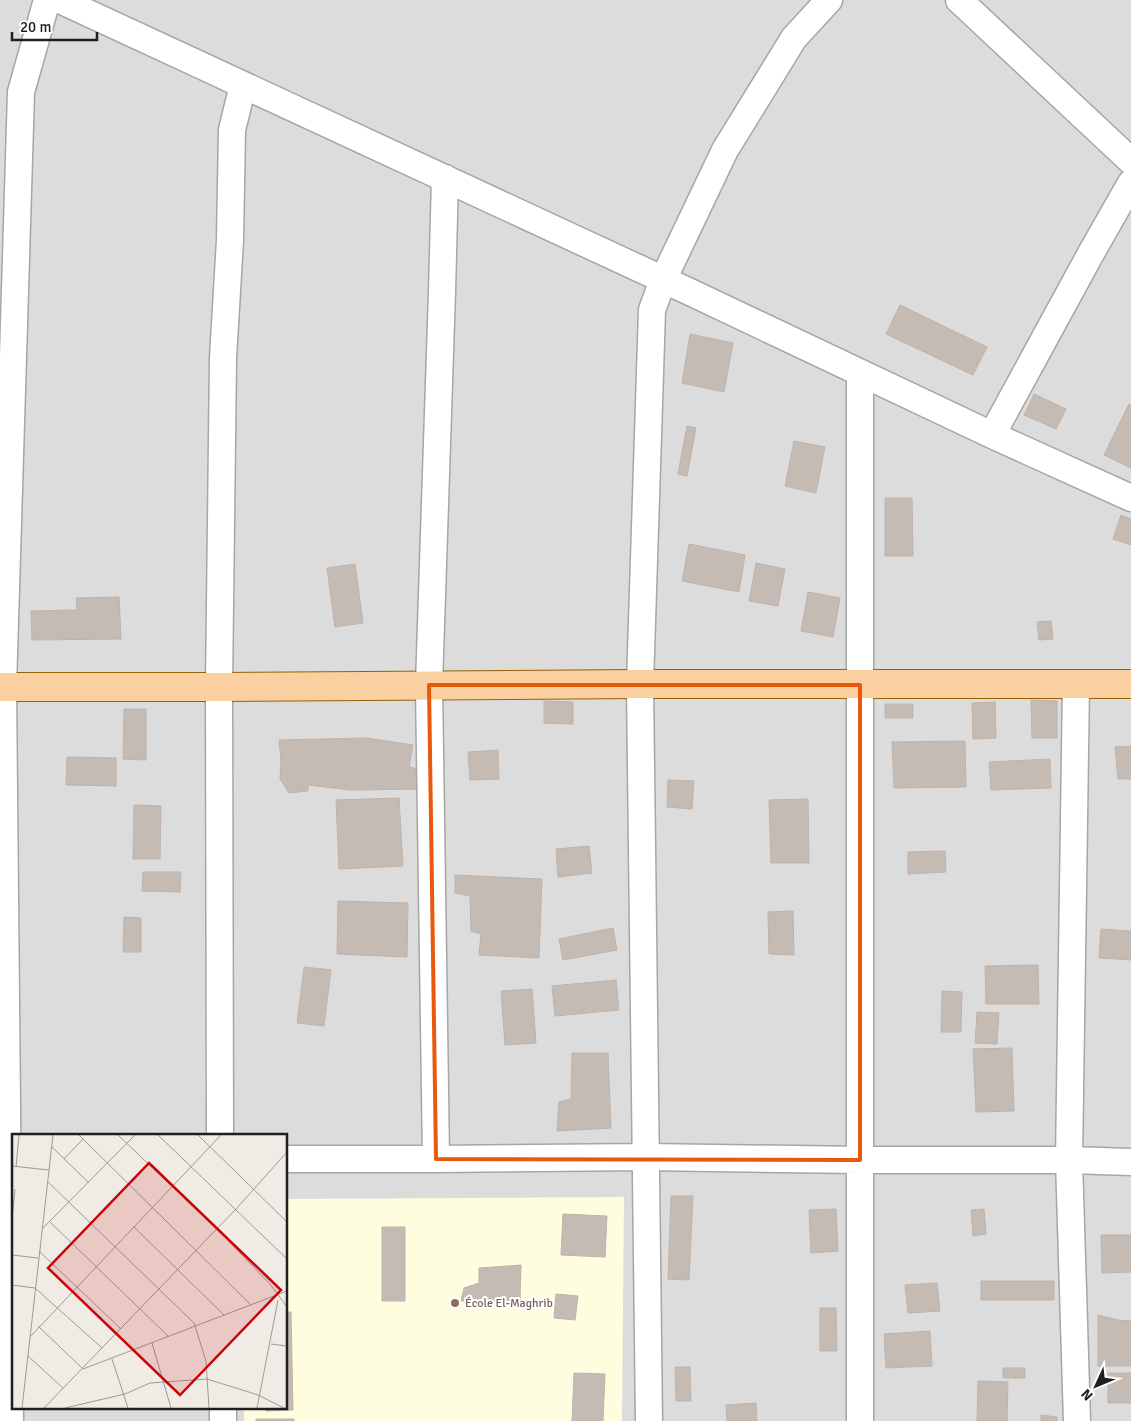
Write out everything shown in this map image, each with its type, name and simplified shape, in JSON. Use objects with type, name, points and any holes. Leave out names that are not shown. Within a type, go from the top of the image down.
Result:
[{"type":"main road","points":[[2,687],[1131,684]]},
{"type":"street","points":[[10,1421],[2,687],[21,92],[47,0]]},
{"type":"street","points":[[60,0],[1131,498]]},
{"type":"street","points":[[649,1421],[640,684],[652,310],[663,280],[725,150],[794,38],[829,0]]},
{"type":"street","points":[[959,0],[1131,161]]},
{"type":"street","points":[[220,1134],[219,687],[223,358],[230,240],[232,130],[243,85]]},
{"type":"street","points":[[436,1159],[429,685],[445,178]]},
{"type":"street","points":[[992,435],[1090,254],[1131,183]]},
{"type":"street","points":[[860,372],[860,1421]]},
{"type":"street","points":[[1076,684],[1069,1160],[1077,1421]]},
{"type":"street","points":[[288,1159],[646,1156],[1131,1162]]},
{"type":"street","points":[[222,1408],[223,1421]]},
{"type":"highlighted area","points":[[429,685],[860,685],[860,1160],[436,1159]]},
{"type":"shaded area","points":[[0,0],[1131,0],[1131,1421],[0,1421]]},
{"type":"shaded area","name":"École El-Maghrib","points":[[624,1197],[622,1421],[244,1421],[244,1408],[288,1408],[288,1199]]},
{"type":"building","points":[[900,305],[987,347],[973,375],[886,334]]},
{"type":"building","points":[[690,334],[733,343],[724,392],[682,383]]},
{"type":"building","points":[[1034,394],[1066,409],[1056,429],[1024,415]]},
{"type":"building","points":[[1129,404],[1131,405],[1131,468],[1104,455]]},
{"type":"building","points":[[687,426],[696,428],[687,476],[678,474]]},
{"type":"building","points":[[794,441],[825,447],[816,493],[785,486]]},
{"type":"building","points":[[885,498],[912,498],[913,556],[885,556]]},
{"type":"building","points":[[1121,515],[1131,519],[1131,545],[1113,539]]},
{"type":"building","points":[[689,544],[745,555],[739,592],[682,581]]},
{"type":"building","points":[[756,563],[785,569],[778,606],[749,601]]},
{"type":"building","points":[[355,564],[363,623],[335,627],[327,568]]},
{"type":"building","points":[[808,592],[840,598],[833,637],[801,631]]},
{"type":"building","points":[[119,597],[121,639],[32,640],[31,611],[77,610],[76,598]]},
{"type":"building","points":[[1051,621],[1053,639],[1039,640],[1037,622]]},
{"type":"building","points":[[1031,700],[1057,701],[1057,738],[1032,738]]},
{"type":"building","points":[[544,701],[573,702],[573,724],[544,723]]},
{"type":"building","points":[[995,702],[996,738],[973,739],[972,703]]},
{"type":"building","points":[[885,704],[913,704],[913,718],[885,718]]},
{"type":"building","points":[[124,709],[146,709],[146,760],[123,759]]},
{"type":"building","points":[[366,738],[413,745],[409,767],[427,771],[426,789],[350,790],[308,785],[308,791],[289,793],[280,779],[279,740]]},
{"type":"building","points":[[965,741],[966,787],[894,788],[892,742]]},
{"type":"building","points":[[1131,746],[1131,779],[1118,779],[1115,747]]},
{"type":"building","points":[[498,750],[499,779],[470,780],[468,752]]},
{"type":"building","points":[[67,757],[116,758],[116,786],[66,785]]},
{"type":"building","points":[[1050,759],[1051,788],[991,790],[989,762]]},
{"type":"building","points":[[668,780],[694,781],[692,809],[667,807]]},
{"type":"building","points":[[399,798],[403,866],[339,869],[336,800]]},
{"type":"building","points":[[808,799],[809,863],[771,863],[769,800]]},
{"type":"building","points":[[134,805],[161,806],[160,859],[133,859]]},
{"type":"building","points":[[589,846],[592,873],[558,877],[556,849]]},
{"type":"building","points":[[945,851],[946,872],[908,874],[908,852]]},
{"type":"building","points":[[143,872],[181,872],[180,892],[142,891]]},
{"type":"building","points":[[455,875],[542,879],[539,958],[479,955],[481,934],[471,931],[470,896],[455,893]]},
{"type":"building","points":[[338,901],[408,903],[407,957],[337,954]]},
{"type":"building","points":[[793,911],[794,955],[769,954],[768,912]]},
{"type":"building","points":[[124,917],[141,918],[141,952],[123,952]]},
{"type":"building","points":[[613,928],[617,950],[563,960],[559,939]]},
{"type":"building","points":[[1101,929],[1131,931],[1131,960],[1099,958]]},
{"type":"building","points":[[1038,965],[1039,1004],[986,1004],[985,966]]},
{"type":"building","points":[[304,967],[331,970],[324,1026],[297,1023]]},
{"type":"building","points":[[616,980],[619,1010],[555,1016],[552,986]]},
{"type":"building","points":[[532,989],[536,1043],[505,1045],[501,991]]},
{"type":"building","points":[[942,991],[962,992],[961,1032],[941,1032]]},
{"type":"building","points":[[977,1012],[999,1013],[997,1044],[975,1043]]},
{"type":"building","points":[[1012,1048],[1014,1111],[976,1112],[973,1049]]},
{"type":"building","points":[[572,1053],[608,1053],[611,1128],[557,1131],[559,1102],[571,1099]]},
{"type":"building","points":[[671,1196],[693,1196],[689,1280],[668,1279]]},
{"type":"building","points":[[836,1209],[838,1251],[811,1253],[809,1210]]},
{"type":"building","points":[[984,1209],[986,1234],[973,1236],[971,1210]]},
{"type":"building","points":[[563,1214],[607,1216],[605,1257],[561,1255]]},
{"type":"building","points":[[382,1227],[405,1227],[405,1301],[382,1301]]},
{"type":"building","points":[[1101,1235],[1131,1235],[1131,1272],[1102,1273]]},
{"type":"building","points":[[521,1265],[520,1302],[461,1301],[464,1288],[479,1283],[479,1268]]},
{"type":"building","points":[[981,1281],[1054,1281],[1054,1300],[981,1300]]},
{"type":"building","points":[[937,1283],[940,1311],[908,1313],[905,1285]]},
{"type":"building","points":[[556,1294],[578,1296],[575,1320],[554,1318]]},
{"type":"building","points":[[820,1308],[836,1308],[837,1351],[820,1351]]},
{"type":"building","points":[[288,1312],[291,1312],[293,1410],[266,1411],[266,1408],[288,1408]]},
{"type":"building","points":[[1098,1315],[1131,1321],[1131,1366],[1098,1366]]},
{"type":"building","points":[[930,1331],[932,1366],[886,1368],[884,1334]]},
{"type":"building","points":[[675,1367],[690,1367],[691,1401],[676,1401]]},
{"type":"building","points":[[1003,1368],[1025,1368],[1025,1378],[1003,1378]]},
{"type":"building","points":[[574,1373],[605,1374],[603,1421],[572,1421]]},
{"type":"building","points":[[1108,1373],[1131,1373],[1131,1403],[1108,1403]]},
{"type":"building","points":[[978,1381],[1008,1382],[1007,1421],[977,1421]]},
{"type":"building","points":[[756,1403],[757,1421],[727,1421],[726,1405]]},
{"type":"building","points":[[1041,1415],[1057,1417],[1057,1421],[1041,1421]]},
{"type":"building","points":[[256,1419],[294,1419],[294,1421],[256,1421]]},
{"type":"place","name":"École El-Maghrib","points":[[455,1303]]}]
